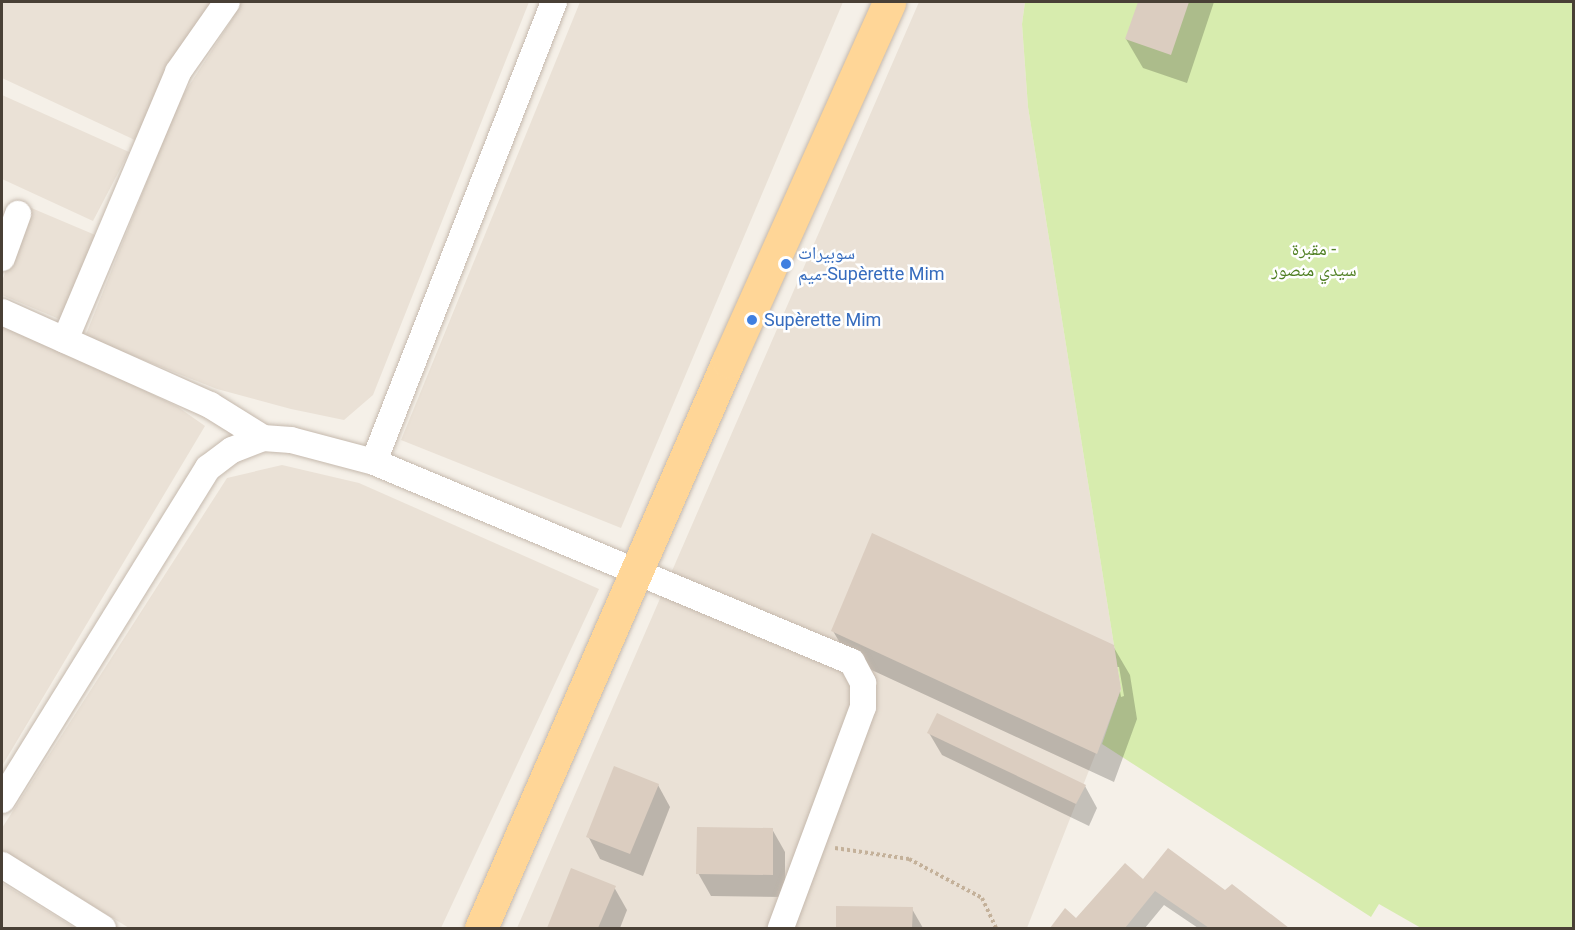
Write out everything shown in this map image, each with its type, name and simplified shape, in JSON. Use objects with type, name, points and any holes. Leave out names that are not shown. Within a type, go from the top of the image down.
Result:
[{"type":"main road","points":[[481,928],[889,2]]},
{"type":"street","points":[[65,340],[178,72],[226,2]]},
{"type":"street","points":[[374,462],[554,2]]},
{"type":"street","points":[[2,258],[18,214]]},
{"type":"street","points":[[2,312],[210,405],[263,438]]},
{"type":"street","points":[[3,796],[208,468],[232,450],[263,438],[291,440],[374,462],[852,662],[862,683],[863,707],[781,928]]},
{"type":"street","points":[[2,865],[103,928]]},
{"type":"path","points":[[812,845],[909,858],[982,898],[996,928]]},
{"type":"shaded area","points":[[3,2],[216,2],[137,141],[2,78]]},
{"type":"shaded area","points":[[235,2],[529,2],[373,395],[344,420],[291,409],[217,389],[85,337],[179,101],[233,18],[227,14]]},
{"type":"shaded area","points":[[580,2],[843,2],[621,528],[401,440]]},
{"type":"shaded area","points":[[919,2],[1025,2],[1022,24],[1028,107],[1121,689],[1027,928],[517,928]]},
{"type":"shaded area","points":[[2,95],[129,152],[93,221],[2,179]]},
{"type":"shaded area","points":[[29,207],[100,237],[64,321],[2,295],[2,281]]},
{"type":"shaded area","points":[[2,320],[178,407],[205,426],[2,766]]},
{"type":"shaded area","points":[[282,465],[359,483],[599,589],[441,928],[129,928],[2,850],[2,828],[227,478]]},
{"type":"shaded area","points":[[2,883],[75,928],[2,928]]},
{"type":"green space","name":"مقبرة - سيدي منصور","points":[[1025,2],[1573,2],[1573,928],[1421,928],[1379,904],[1371,917],[1102,744],[1121,689],[1028,107],[1022,24]]},
{"type":"building","points":[[1138,2],[1189,2],[1171,55],[1125,39]]},
{"type":"building","points":[[872,533],[1114,645],[1121,689],[1097,754],[831,631]]},
{"type":"building","points":[[937,713],[1086,785],[1076,804],[927,733]]},
{"type":"building","points":[[614,766],[659,784],[630,854],[586,837]]},
{"type":"building","points":[[697,827],[773,828],[773,875],[696,874]]},
{"type":"building","points":[[1168,848],[1225,890],[1232,884],[1289,928],[1209,928],[1155,891],[1125,928],[1050,928],[1065,908],[1076,918],[1125,863],[1143,879]]},
{"type":"building","points":[[571,868],[616,886],[598,928],[547,928]]},
{"type":"building","points":[[836,906],[913,907],[912,928],[836,928]]},
{"type":"place","name":"سوبيرات ميم-Supèrette Mim","points":[[786,264]]},
{"type":"place","name":"Supèrette Mim","points":[[752,320]]}]
